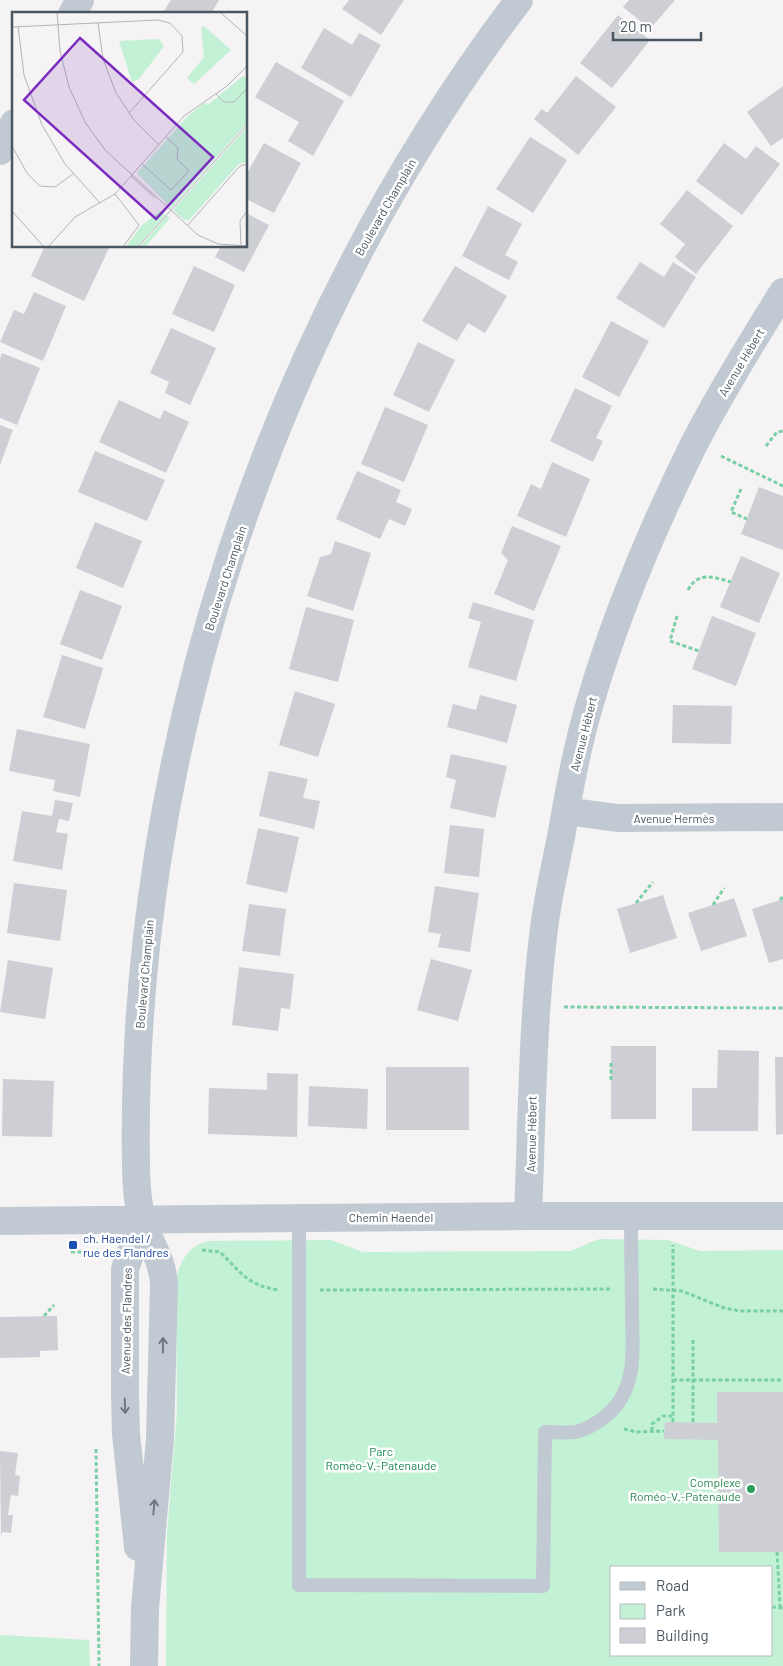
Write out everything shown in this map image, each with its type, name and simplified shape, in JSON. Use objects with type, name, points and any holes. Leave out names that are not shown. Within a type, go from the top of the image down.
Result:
[{"type":"street","points":[[73,12],[80,0]]},
{"type":"street","name":"Boulevard Champlain","points":[[142,1220],[136,1170],[136,1117],[140,1013],[149,918],[162,834],[180,739],[218,594],[258,478],[292,393],[350,270],[410,162],[480,54],[519,0]]},
{"type":"street","points":[[0,151],[12,127]]},
{"type":"street","name":"Avenue Hébert","points":[[528,1216],[532,1080],[540,969],[551,885],[590,704],[612,636],[651,539],[682,469],[715,406],[783,292]]},
{"type":"street","name":"Avenue Hermès","points":[[566,811],[617,818],[783,817]]},
{"type":"street","name":"Chemin Haendel","points":[[0,1221],[528,1216],[783,1216]]},
{"type":"street","name":"Avenue des Flandres","points":[[142,1220],[125,1269],[125,1396],[126,1434],[145,1608]]},
{"type":"street","name":"Avenue des Flandres","points":[[142,1220],[163,1267],[164,1284],[160,1439],[145,1608],[144,1666]]},
{"type":"lane","points":[[299,1218],[299,1585],[543,1586],[545,1432],[574,1432],[597,1423],[611,1412],[622,1398],[632,1372],[631,1216]]},
{"type":"path","points":[[766,446],[776,432],[783,431]]},
{"type":"path","points":[[718,455],[783,486]]},
{"type":"path","points":[[741,489],[731,512],[747,519]]},
{"type":"path","points":[[688,590],[697,578],[709,576],[730,582]]},
{"type":"path","points":[[677,616],[670,641],[699,651]]},
{"type":"path","points":[[636,903],[653,882]]},
{"type":"path","points":[[713,905],[724,888]]},
{"type":"path","points":[[780,900],[783,896]]},
{"type":"path","points":[[556,1007],[783,1008]]},
{"type":"path","points":[[611,1062],[611,1080]]},
{"type":"path","points":[[673,1239],[673,1422]]},
{"type":"path","points":[[194,1249],[220,1252],[251,1282],[263,1287],[283,1291]]},
{"type":"path","points":[[94,1252],[95,1259]]},
{"type":"path","points":[[316,1290],[617,1288]]},
{"type":"path","points":[[651,1288],[682,1291],[724,1308],[740,1311],[783,1311]]},
{"type":"path","points":[[44,1316],[54,1305]]},
{"type":"path","points":[[693,1338],[693,1422]]},
{"type":"path","points":[[673,1380],[783,1380]]},
{"type":"path","points":[[664,1431],[652,1432],[652,1424],[663,1416],[673,1416]]},
{"type":"path","points":[[96,1445],[99,1666]]},
{"type":"path","points":[[777,1552],[781,1608]]},
{"type":"green space","name":"Parc Roméo-V.-Patenaude","points":[[600,1239],[668,1240],[700,1251],[783,1250],[783,1666],[166,1666],[167,1533],[177,1412],[176,1283],[179,1269],[185,1256],[195,1247],[209,1241],[331,1240],[363,1252],[570,1251]]},
{"type":"green space","points":[[0,1635],[89,1640],[90,1666],[0,1666]]},
{"type":"building","points":[[171,0],[219,0],[212,12],[163,12]]},
{"type":"building","points":[[349,0],[404,0],[381,35],[342,9]]},
{"type":"building","points":[[629,0],[675,0],[650,29],[623,7]]},
{"type":"building","points":[[618,15],[650,40],[612,88],[580,63]]},
{"type":"building","points":[[324,28],[352,45],[359,33],[381,45],[351,97],[301,68]]},
{"type":"building","points":[[276,62],[344,101],[313,156],[288,141],[299,122],[255,97]]},
{"type":"building","points":[[576,76],[616,107],[578,155],[534,119],[542,109],[547,113]]},
{"type":"building","points":[[783,86],[783,138],[771,146],[747,112]]},
{"type":"building","points":[[530,137],[567,160],[533,213],[496,189]]},
{"type":"building","points":[[264,143],[301,163],[274,213],[248,200],[248,171]]},
{"type":"building","points":[[724,143],[746,159],[756,146],[780,164],[742,215],[696,181]]},
{"type":"building","points":[[687,190],[733,226],[696,274],[675,257],[685,244],[660,224]]},
{"type":"building","points":[[488,206],[522,224],[505,255],[518,262],[509,280],[462,256]]},
{"type":"building","points":[[248,214],[269,225],[244,272],[215,257],[220,248],[248,248]]},
{"type":"building","points":[[44,248],[109,248],[84,301],[31,276]]},
{"type":"building","points":[[640,262],[664,277],[673,262],[696,277],[664,328],[616,298]]},
{"type":"building","points":[[194,266],[235,285],[214,332],[172,314]]},
{"type":"building","points":[[455,266],[507,296],[485,333],[468,323],[457,341],[422,321]]},
{"type":"building","points":[[34,292],[66,306],[43,361],[0,342],[14,310],[24,314]]},
{"type":"building","points":[[611,321],[649,341],[619,397],[582,377]]},
{"type":"building","points":[[171,328],[216,348],[190,405],[165,393],[169,382],[150,373]]},
{"type":"building","points":[[418,342],[455,360],[429,412],[393,395]]},
{"type":"building","points":[[2,353],[40,368],[17,425],[0,418],[0,359]]},
{"type":"building","points":[[575,388],[612,406],[596,438],[603,441],[593,462],[550,441]]},
{"type":"building","points":[[119,400],[160,419],[164,410],[189,422],[166,473],[99,442]]},
{"type":"building","points":[[385,407],[428,425],[404,482],[361,464]]},
{"type":"building","points":[[0,425],[13,430],[0,465]]},
{"type":"building","points":[[95,451],[165,480],[147,521],[78,492]]},
{"type":"building","points":[[552,462],[590,479],[566,537],[517,516],[531,484],[541,489]]},
{"type":"building","points":[[357,471],[401,490],[396,502],[412,509],[405,526],[389,519],[380,539],[336,519]]},
{"type":"building","points":[[759,487],[783,496],[783,550],[741,534]]},
{"type":"building","points":[[95,522],[142,541],[123,588],[76,568]]},
{"type":"building","points":[[512,526],[561,546],[534,611],[494,594],[508,560],[501,553]]},
{"type":"building","points":[[335,541],[371,553],[353,611],[307,596],[320,557],[331,554]]},
{"type":"building","points":[[741,556],[780,573],[759,623],[720,607]]},
{"type":"building","points":[[80,590],[122,606],[102,660],[60,644]]},
{"type":"building","points":[[473,602],[534,620],[516,681],[468,667],[481,622],[468,618]]},
{"type":"building","points":[[306,607],[354,620],[338,682],[289,669]]},
{"type":"building","points":[[712,616],[756,633],[736,686],[692,669]]},
{"type":"building","points":[[62,655],[103,668],[85,729],[43,717]]},
{"type":"building","points":[[295,691],[335,704],[318,757],[279,745]]},
{"type":"building","points":[[480,695],[517,705],[507,743],[447,727],[453,704],[476,710]]},
{"type":"building","points":[[673,705],[732,706],[731,744],[672,743]]},
{"type":"building","points":[[17,729],[90,744],[80,797],[53,791],[55,780],[9,771]]},
{"type":"building","points":[[451,754],[507,766],[495,818],[450,808],[456,780],[446,777]]},
{"type":"building","points":[[269,771],[308,779],[303,798],[320,801],[314,829],[259,816]]},
{"type":"building","points":[[55,800],[73,803],[69,821],[59,819],[56,832],[68,834],[62,870],[13,861],[22,811],[52,816]]},
{"type":"building","points":[[450,825],[484,829],[479,877],[444,873]]},
{"type":"building","points":[[258,828],[299,837],[287,893],[246,884]]},
{"type":"building","points":[[14,883],[67,890],[60,941],[7,933]]},
{"type":"building","points":[[435,886],[479,893],[470,952],[438,947],[441,934],[428,932]]},
{"type":"building","points":[[663,895],[677,938],[630,953],[617,909]]},
{"type":"building","points":[[734,898],[747,936],[701,951],[688,913]]},
{"type":"building","points":[[783,899],[783,959],[769,963],[752,909]]},
{"type":"building","points":[[249,904],[286,909],[280,956],[242,951]]},
{"type":"building","points":[[431,959],[472,970],[458,1021],[417,1010]]},
{"type":"building","points":[[8,960],[53,968],[45,1019],[0,1012]]},
{"type":"building","points":[[239,967],[294,974],[290,1009],[281,1008],[278,1031],[232,1025]]},
{"type":"building","points":[[611,1046],[656,1046],[656,1119],[611,1119]]},
{"type":"building","points":[[718,1050],[759,1051],[758,1131],[692,1131],[692,1088],[717,1088]]},
{"type":"building","points":[[775,1057],[783,1057],[783,1134],[776,1135]]},
{"type":"building","points":[[386,1067],[469,1067],[469,1130],[386,1130]]},
{"type":"building","points":[[267,1073],[298,1074],[297,1137],[208,1134],[209,1088],[267,1090]]},
{"type":"building","points":[[3,1079],[54,1081],[52,1137],[2,1136]]},
{"type":"building","points":[[309,1086],[368,1089],[367,1129],[308,1126]]},
{"type":"building","points":[[57,1316],[58,1350],[40,1351],[40,1357],[0,1358],[0,1317]]},
{"type":"building","name":"Complexe Roméo-V.-Patenaude","points":[[717,1392],[783,1392],[783,1552],[719,1552],[718,1440],[664,1439],[665,1422],[717,1423]]},
{"type":"building","points":[[0,1451],[18,1453],[15,1475],[20,1476],[18,1496],[11,1495],[8,1515],[13,1515],[11,1533],[2,1532],[1,1537]]},
{"type":"place","name":"ch. Haendel / rue des Flandres","points":[[73,1245]]},
{"type":"place","name":"Complexe Roméo-V.-Patenaude","points":[[751,1489]]}]
